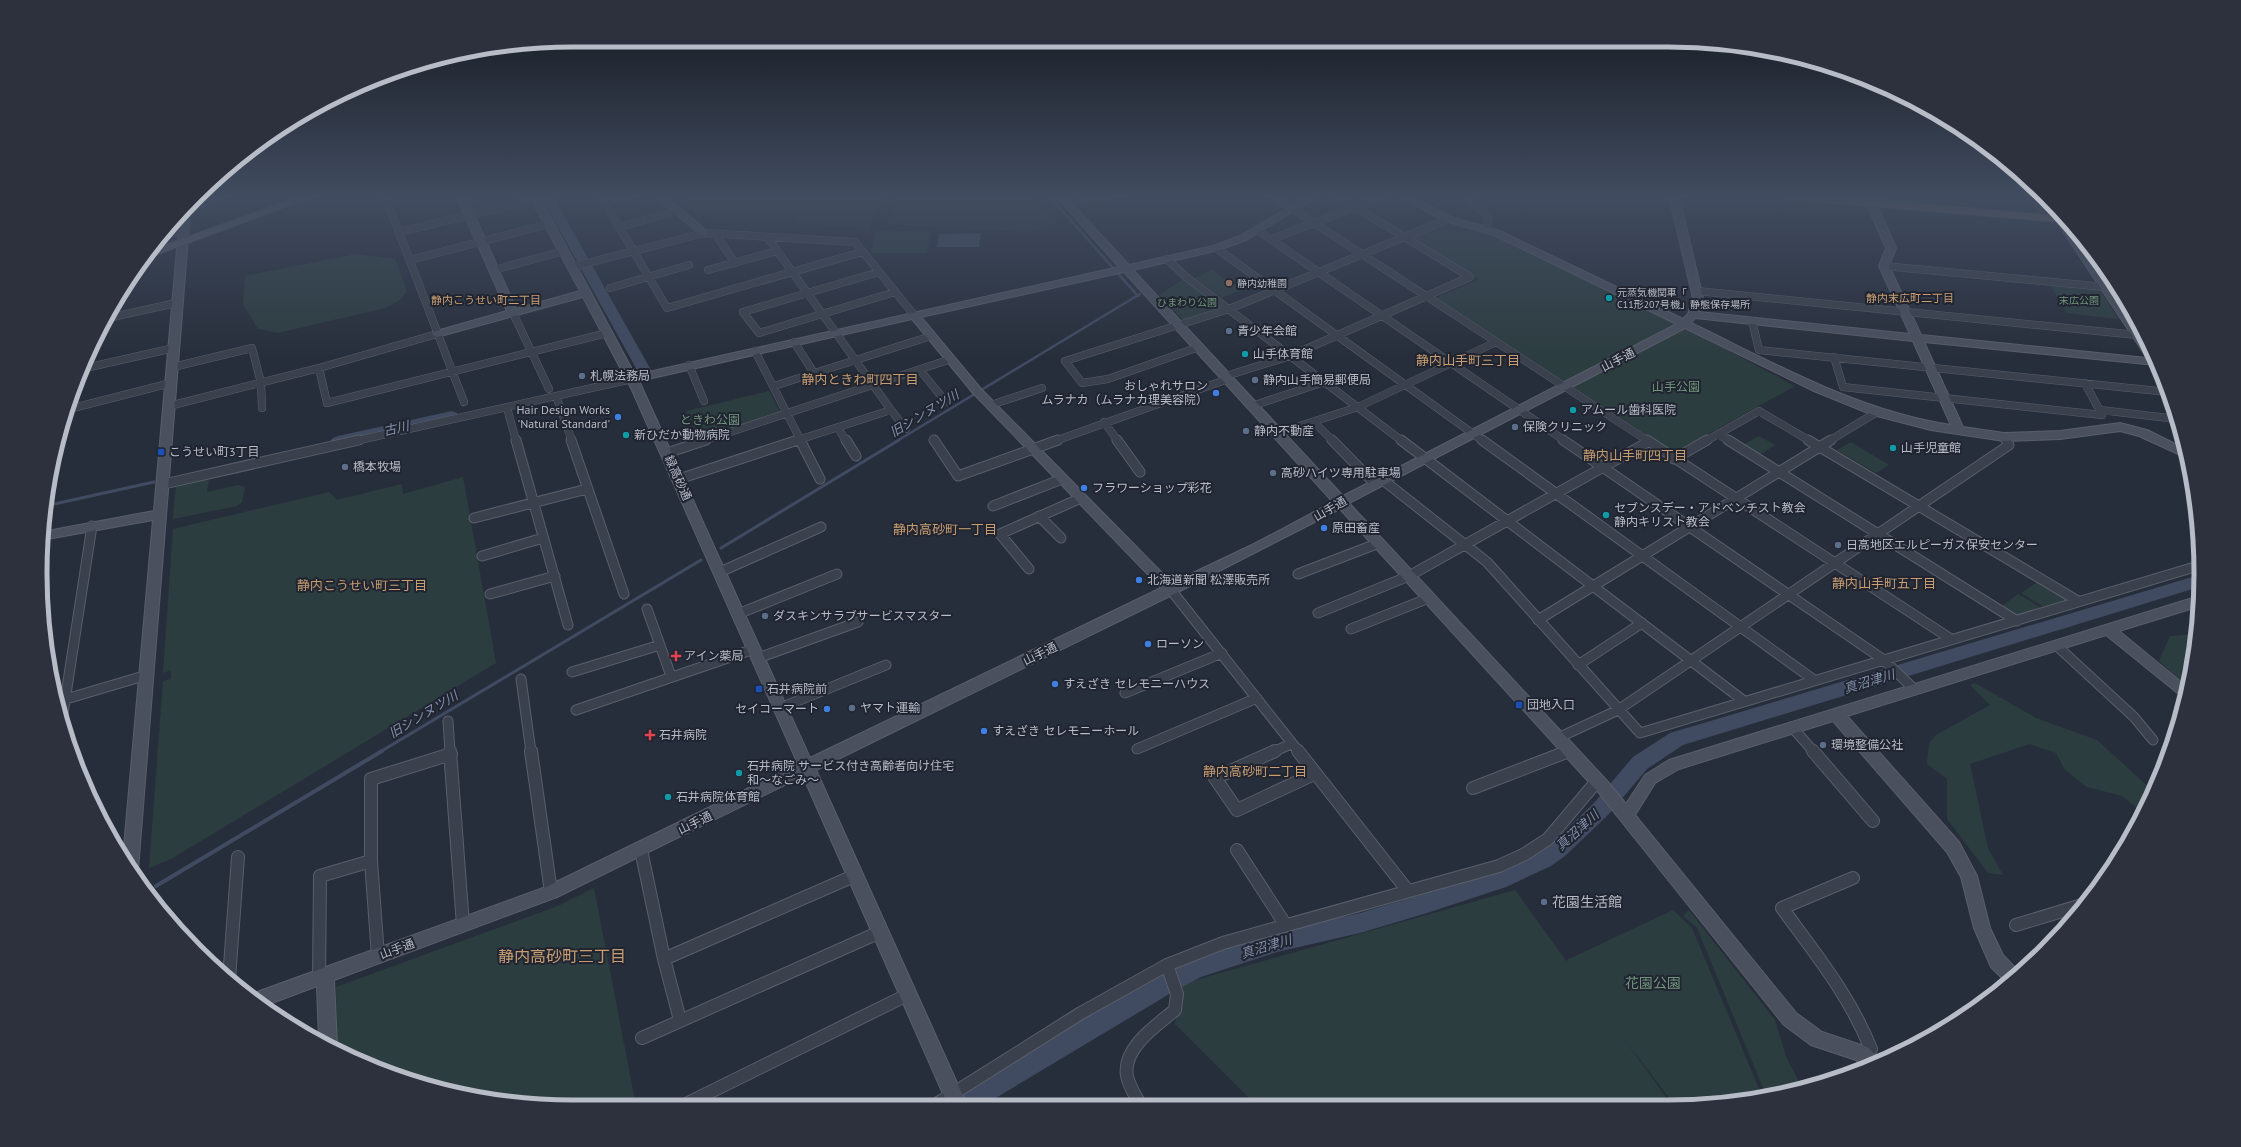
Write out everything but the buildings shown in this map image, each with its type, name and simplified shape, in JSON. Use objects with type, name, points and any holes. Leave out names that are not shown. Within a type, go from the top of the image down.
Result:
[{"type":"street","points":[[131,858],[164,484],[173,367],[176,303],[181,250]]},
{"type":"street","points":[[406,250],[464,402]]},
{"type":"street","points":[[410,260],[452,250]]},
{"type":"street","points":[[485,250],[531,353],[549,389]]},
{"type":"street","points":[[577,266],[639,250]]},
{"type":"street","points":[[725,250],[734,263]]},
{"type":"street","points":[[860,250],[978,392],[1171,590],[1257,698],[1314,774],[1408,891]]},
{"type":"street","points":[[1103,250],[1119,270],[1178,324],[1600,784],[1790,1019],[1817,1039],[1861,1053],[1869,1060]]},
{"type":"street","points":[[164,484],[507,408],[836,332],[1209,250]]},
{"type":"street","points":[[1218,250],[1814,680]]},
{"type":"street","points":[[1287,250],[1888,663],[1910,685]]},
{"type":"street","points":[[1355,250],[1951,640]]},
{"type":"street","points":[[1199,347],[1108,379],[1082,383],[1065,361],[1229,309],[1373,250]]},
{"type":"street","points":[[933,439],[958,476],[1290,356],[1470,277],[1423,250]]},
{"type":"street","points":[[1533,250],[1818,389],[1877,412],[1959,431],[2004,437],[2060,435],[2120,427],[2143,433],[2179,451]]},
{"type":"street","name":"山手通","points":[[263,998],[551,892],[641,850],[1320,516],[1379,482],[1685,324],[1693,315],[1698,298],[1687,250]]},
{"type":"street","points":[[1890,250],[1884,266],[1959,431]]},
{"type":"street","points":[[494,270],[564,251]]},
{"type":"street","name":"緑高砂通","points":[[564,251],[577,266],[586,293],[632,379],[667,453],[956,1099]]},
{"type":"street","points":[[634,251],[667,308],[862,252]]},
{"type":"street","points":[[708,270],[777,251],[906,429]]},
{"type":"street","points":[[1167,259],[1185,276],[1744,701]]},
{"type":"street","points":[[610,288],[689,265]]},
{"type":"street","points":[[2094,265],[2105,287],[2134,331]]},
{"type":"street","points":[[1884,266],[2105,287]]},
{"type":"street","points":[[878,272],[806,292],[743,312],[759,333],[895,292]]},
{"type":"street","points":[[1697,291],[2137,335]]},
{"type":"street","points":[[170,406],[319,368],[586,293]]},
{"type":"street","points":[[114,317],[176,303]]},
{"type":"street","points":[[1693,315],[2149,360]]},
{"type":"street","points":[[1752,322],[1759,350],[2161,391]]},
{"type":"street","points":[[319,368],[327,403],[607,333]]},
{"type":"street","points":[[774,386],[931,336]]},
{"type":"street","points":[[794,342],[814,373]]},
{"type":"street","points":[[1278,433],[1358,407],[1496,342]]},
{"type":"street","points":[[89,368],[174,348]]},
{"type":"street","points":[[173,367],[252,348],[261,383],[262,408]]},
{"type":"street","points":[[755,351],[820,479]]},
{"type":"street","points":[[1834,358],[1843,388],[2102,415],[2085,383]]},
{"type":"street","points":[[667,453],[951,359]]},
{"type":"street","points":[[689,365],[704,401]]},
{"type":"street","points":[[920,370],[946,402]]},
{"type":"street","points":[[1252,406],[1324,382]]},
{"type":"street","points":[[74,408],[171,383]]},
{"type":"street","points":[[991,405],[1042,388]]},
{"type":"street","points":[[556,396],[624,594]]},
{"type":"street","points":[[507,408],[568,625]]},
{"type":"street","points":[[679,479],[800,441],[891,410]]},
{"type":"street","points":[[2100,410],[2170,418]]},
{"type":"street","points":[[1674,459],[1759,411],[2078,601]]},
{"type":"street","points":[[1538,620],[1877,412]]},
{"type":"street","points":[[1104,422],[1140,472]]},
{"type":"street","points":[[1314,422],[1379,482],[1465,544],[1487,562],[1640,733],[1814,680],[1888,663],[1951,640],[2194,567]]},
{"type":"street","points":[[838,428],[856,456]]},
{"type":"street","points":[[1718,434],[2017,621]]},
{"type":"street","points":[[1558,738],[1618,710],[1691,661],[2009,445],[2004,437]]},
{"type":"street","points":[[1318,613],[1409,576],[1506,520],[1648,442]]},
{"type":"street","points":[[993,506],[1062,479]]},
{"type":"street","points":[[474,518],[587,489]]},
{"type":"street","points":[[1029,569],[1000,534],[1081,498]]},
{"type":"street","points":[[49,535],[161,514]]},
{"type":"street","points":[[1040,516],[1061,538]]},
{"type":"street","points":[[61,694],[92,526]]},
{"type":"street","points":[[720,572],[821,527]]},
{"type":"street","points":[[482,556],[543,538]]},
{"type":"street","points":[[1298,574],[1379,543]]},
{"type":"street","points":[[738,614],[837,574]]},
{"type":"street","points":[[490,594],[555,576]]},
{"type":"street","points":[[1351,629],[1429,598]]},
{"type":"street","points":[[1622,811],[1650,780],[1661,771],[1695,757],[1836,714],[1910,685],[2056,646],[2193,603]]},
{"type":"street","points":[[647,609],[671,676]]},
{"type":"street","points":[[576,710],[671,676],[756,653],[858,622]]},
{"type":"street","points":[[1578,665],[1642,624]]},
{"type":"street","points":[[2109,630],[2181,690]]},
{"type":"street","points":[[572,672],[660,645]]},
{"type":"street","points":[[2056,646],[2134,717],[2153,740]]},
{"type":"street","points":[[1125,693],[1222,654]]},
{"type":"street","points":[[780,708],[886,665]]},
{"type":"street","points":[[63,700],[147,675]]},
{"type":"street","points":[[521,679],[551,892]]},
{"type":"street","points":[[1136,749],[1257,698]]},
{"type":"street","points":[[1836,714],[1953,847],[1969,876],[1974,890],[1982,928],[1998,961],[2009,974]]},
{"type":"street","points":[[448,721],[463,925]]},
{"type":"street","points":[[1792,727],[1874,821]]},
{"type":"street","points":[[1291,744],[1215,778],[1237,810],[1314,774]]},
{"type":"street","points":[[1473,788],[1569,751]]},
{"type":"street","points":[[378,956],[371,861],[371,779],[451,754]]},
{"type":"street","points":[[956,1099],[1081,1013],[1168,968],[1222,943],[1285,924],[1498,866],[1525,854],[1548,839],[1600,784]]},
{"type":"street","points":[[641,850],[664,960],[680,1020]]},
{"type":"street","points":[[1237,850],[1285,924]]},
{"type":"street","points":[[230,972],[238,857]]},
{"type":"street","points":[[327,1039],[322,977],[320,876],[371,861]]},
{"type":"street","points":[[664,960],[856,875]]},
{"type":"street","points":[[1853,878],[1782,908],[1826,968],[1863,1025],[1871,1049],[1861,1053]]},
{"type":"street","points":[[2016,925],[2074,907]]},
{"type":"street","points":[[642,1038],[880,932]]},
{"type":"street","points":[[1138,1100],[1127,1074],[1131,1055],[1140,1041],[1175,1010],[1177,994],[1168,968]]},
{"type":"street","points":[[694,1100],[909,994]]},
{"type":"green space","points":[[872,250],[928,250],[927,253],[871,253]]},
{"type":"green space","name":"山手公園","points":[[1429,250],[1525,250],[1674,322],[1795,386],[1674,453],[1436,298],[1479,279]]},
{"type":"green space","points":[[356,254],[395,259],[407,291],[400,300],[385,308],[278,333],[258,329],[243,304],[245,276]]},
{"type":"green space","points":[[1212,270],[1241,290],[1222,298],[1195,278]]},
{"type":"green space","name":"ひまわり公園","points":[[1182,280],[1186,280],[1220,308],[1183,320],[1159,295]]},
{"type":"green space","name":"末広公園","points":[[2049,283],[2099,288],[2118,319],[2067,313]]},
{"type":"green space","name":"ときわ公園","points":[[769,391],[780,412],[699,438],[686,411]]},
{"type":"green space","points":[[1759,436],[1775,445],[1759,455],[1743,445]]},
{"type":"green space","points":[[1851,442],[1889,465],[1876,473],[1837,450]]},
{"type":"green space","points":[[463,477],[496,663],[171,859],[149,868],[163,681],[171,679],[171,670],[163,673],[173,529],[329,492],[337,500],[402,484],[403,494]]},
{"type":"green space","points":[[209,478],[207,492],[238,485],[245,487],[242,502],[237,506],[173,519],[176,485]]},
{"type":"green space","points":[[2039,581],[2073,600],[2047,609],[2021,593]]},
{"type":"green space","points":[[2018,594],[2043,609],[2020,617],[2002,606]]},
{"type":"green space","points":[[2190,634],[2182,683],[2159,661],[2170,636]]},
{"type":"green space","points":[[1975,683],[2036,718],[2097,740],[2149,787],[2138,809],[2122,796],[2087,787],[2065,770],[2056,753],[2030,744],[1970,764],[1988,848],[2003,875],[1988,873],[1947,819],[1947,779],[1927,764],[1929,743],[1936,735],[1990,705],[1970,685]]},
{"type":"green space","points":[[594,888],[635,1100],[539,1099],[471,1090],[404,1072],[372,1060],[337,1044],[336,987],[558,906]]},
{"type":"green space","name":"花園公園","points":[[1515,890],[1567,962],[1567,960],[1673,910],[1692,928],[1760,1091],[1702,1099],[1671,1100],[1625,1040],[1668,1100],[1251,1100],[1175,1024],[1182,984]]},
{"type":"green space","points":[[1689,910],[1775,1020],[1787,1059],[1800,1083],[1764,1091],[1697,928],[1683,916]]},
{"type":"waterway","name":"古川","points":[[577,250],[644,370]]},
{"type":"waterway","name":"旧シンヌツ川","points":[[1097,250],[1138,295]]},
{"type":"waterway","name":"旧シンヌツ川","points":[[897,441],[1138,295]]},
{"type":"waterway","name":"古川","points":[[338,441],[452,416]]},
{"type":"waterway","name":"旧シンヌツ川","points":[[721,548],[899,440]]},
{"type":"waterway","name":"古川","points":[[52,504],[154,482]]},
{"type":"waterway","name":"旧シンヌツ川","points":[[380,752],[701,560]]},
{"type":"waterway","name":"真沼津川","points":[[969,1100],[1163,985],[1196,968],[1277,942],[1360,923],[1427,903],[1499,880],[1544,860],[1558,850],[1601,809],[1640,763],[1677,739],[2194,583]]},
{"type":"waterway","name":"旧シンヌツ川","points":[[156,886],[382,751]]},
{"type":"place","name":"静内幼稚園","points":[[1229,283]]},
{"type":"place","name":"元蒸気機関車「 C11形207号機」静態保存場所","points":[[1609,298]]},
{"type":"place","name":"青少年会館","points":[[1229,331]]},
{"type":"place","name":"山手体育館","points":[[1245,354]]},
{"type":"place","name":"札幌法務局","points":[[582,376]]},
{"type":"place","name":"静内山手簡易郵便局","points":[[1255,380]]},
{"type":"place","name":"おしゃれサロン ムラナカ（ムラナカ理美容院）","points":[[1216,393]]},
{"type":"place","name":"アムール歯科医院","points":[[1573,410]]},
{"type":"place","name":"Hair Design Works 'Natural Standard'","points":[[618,417]]},
{"type":"place","name":"保険クリニック","points":[[1515,427]]},
{"type":"place","name":"静内不動産","points":[[1246,431]]},
{"type":"place","name":"新ひだか動物病院","points":[[626,435]]},
{"type":"place","name":"山手児童館","points":[[1893,448]]},
{"type":"place","name":"こうせい町3丁目","points":[[161,452]]},
{"type":"place","name":"橋本牧場","points":[[345,467]]},
{"type":"place","name":"高砂ハイツ専用駐車場","points":[[1273,473]]},
{"type":"place","name":"フラワーショップ彩花","points":[[1084,488]]},
{"type":"place","name":"セブンスデー・アドベンチスト教会 静内キリスト教会","points":[[1606,515]]},
{"type":"place","name":"原田畜産","points":[[1324,528]]},
{"type":"place","name":"日高地区エルピーガス保安センター","points":[[1838,545]]},
{"type":"place","name":"北海道新聞 松澤販売所","points":[[1139,580]]},
{"type":"place","name":"ダスキンサラブサービスマスター","points":[[765,616]]},
{"type":"place","name":"ローソン","points":[[1148,644]]},
{"type":"place","name":"アイン薬局","points":[[676,656]]},
{"type":"place","name":"すえざき セレモニーハウス","points":[[1055,684]]},
{"type":"place","name":"石井病院前","points":[[759,689]]},
{"type":"place","name":"団地入口","points":[[1519,705]]},
{"type":"place","name":"ヤマト運輸","points":[[852,708]]},
{"type":"place","name":"セイコーマート","points":[[827,709]]},
{"type":"place","name":"すえざき セレモニーホール","points":[[984,731]]},
{"type":"place","name":"石井病院","points":[[650,735]]},
{"type":"place","name":"環境整備公社","points":[[1823,745]]},
{"type":"place","name":"石井病院 サービス付き高齢者向け住宅 和～なごみ～","points":[[739,773]]},
{"type":"place","name":"石井病院体育館","points":[[668,797]]},
{"type":"place","name":"花園生活館","points":[[1544,902]]},
{"type":"district","name":"静内末広町二丁目","points":[[1910,298]]},
{"type":"district","name":"静内こうせい町二丁目","points":[[486,300]]},
{"type":"district","name":"静内山手町三丁目","points":[[1468,360]]},
{"type":"district","name":"静内ときわ町四丁目","points":[[860,379]]},
{"type":"district","name":"静内山手町四丁目","points":[[1635,455]]},
{"type":"district","name":"静内高砂町一丁目","points":[[945,529]]},
{"type":"district","name":"静内山手町五丁目","points":[[1884,583]]},
{"type":"district","name":"静内こうせい町三丁目","points":[[362,585]]},
{"type":"district","name":"静内高砂町二丁目","points":[[1255,771]]},
{"type":"district","name":"静内高砂町三丁目","points":[[562,956]]}]
